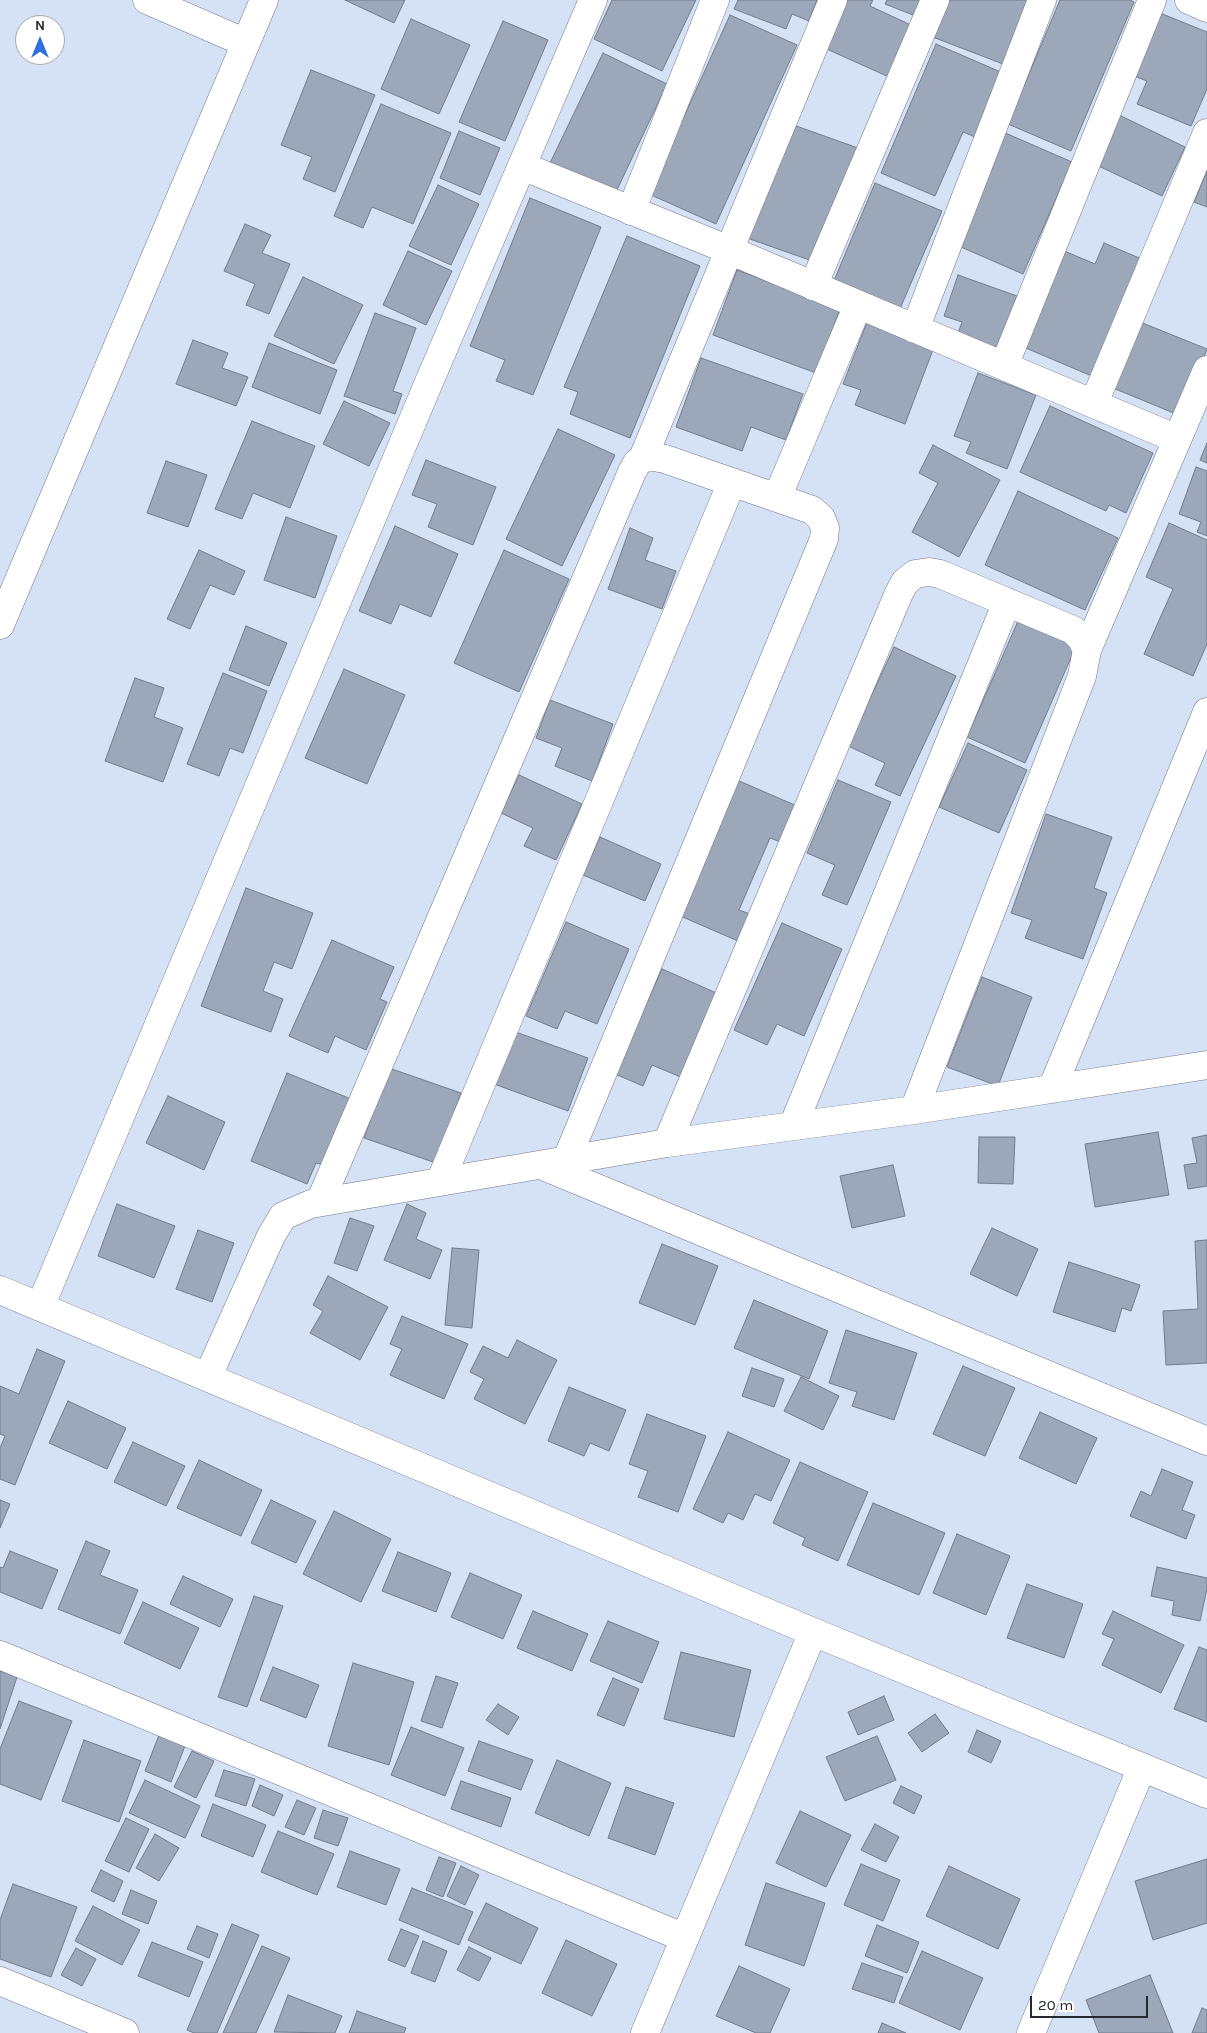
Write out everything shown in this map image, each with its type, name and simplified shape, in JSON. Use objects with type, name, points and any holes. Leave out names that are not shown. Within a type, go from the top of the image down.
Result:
[{"type":"street","points":[[147,0],[246,43]]},
{"type":"street","points":[[0,625],[264,0]]},
{"type":"street","points":[[40,1307],[421,400],[593,0]]},
{"type":"street","points":[[631,211],[715,0]]},
{"type":"street","points":[[320,1202],[628,481],[637,463],[643,458],[833,0]]},
{"type":"street","points":[[813,286],[935,0]]},
{"type":"street","points":[[916,329],[1042,0]]},
{"type":"street","points":[[1004,366],[1152,0]]},
{"type":"street","points":[[1189,0],[1207,8]]},
{"type":"street","points":[[1094,403],[1207,133]]},
{"type":"street","points":[[522,166],[729,250],[1178,439]]},
{"type":"street","points":[[778,498],[858,305]]},
{"type":"street","points":[[914,1110],[1082,676],[1087,650],[1207,370]]},
{"type":"street","points":[[554,1163],[822,546],[825,528],[821,518],[812,510],[665,459],[643,458]]},
{"type":"street","points":[[440,1182],[732,482]]},
{"type":"street","points":[[667,1143],[905,582],[915,574],[929,572],[940,574],[1072,630],[1081,638],[1087,650]]},
{"type":"street","points":[[793,1126],[1007,602]]},
{"type":"street","points":[[1052,1089],[1207,712]]},
{"type":"street","points":[[208,1376],[271,1236],[283,1216],[311,1204],[667,1143],[914,1110],[1207,1065]]},
{"type":"street","points":[[554,1163],[1207,1440]]},
{"type":"street","points":[[0,1290],[813,1632],[1207,1794]]},
{"type":"street","points":[[645,2033],[813,1632]]},
{"type":"street","points":[[0,1655],[685,1938]]},
{"type":"street","points":[[1031,2033],[1142,1767]]},
{"type":"street","points":[[0,1981],[125,2033]]},
{"type":"building","points":[[345,0],[405,0],[394,23]]},
{"type":"building","points":[[612,0],[696,0],[662,71],[594,39]]},
{"type":"building","points":[[738,0],[817,0],[809,21],[792,14],[786,29],[734,9]]},
{"type":"building","points":[[841,0],[873,0],[870,6],[913,26],[889,77],[820,46]]},
{"type":"building","points":[[887,0],[925,0],[918,17],[885,4]]},
{"type":"building","points":[[944,0],[1028,0],[1003,64],[930,36]]},
{"type":"building","points":[[1060,0],[1130,0],[1134,2],[1071,151],[1008,124]]},
{"type":"building","points":[[1160,13],[1207,32],[1207,89],[1191,126],[1137,104],[1147,81],[1134,76]]},
{"type":"building","points":[[730,15],[797,45],[716,224],[649,194]]},
{"type":"building","points":[[411,19],[470,45],[439,114],[381,89]]},
{"type":"building","points":[[503,21],[548,40],[505,141],[459,122]]},
{"type":"building","points":[[936,44],[1003,73],[975,137],[963,132],[935,196],[881,173]]},
{"type":"building","points":[[603,53],[667,84],[615,194],[550,163]]},
{"type":"building","points":[[311,70],[375,95],[335,192],[303,179],[312,157],[281,145]]},
{"type":"building","points":[[381,104],[451,133],[413,224],[372,207],[363,228],[334,216]]},
{"type":"building","points":[[1115,113],[1185,147],[1162,196],[1090,162]]},
{"type":"building","points":[[785,122],[858,148],[818,263],[744,237]]},
{"type":"building","points":[[459,131],[500,148],[480,195],[440,178]]},
{"type":"building","points":[[1003,132],[1072,162],[1023,274],[954,244]]},
{"type":"building","points":[[1207,171],[1207,207],[1194,202]]},
{"type":"building","points":[[875,183],[942,211],[899,311],[833,283]]},
{"type":"building","points":[[438,185],[479,204],[451,265],[409,246]]},
{"type":"building","points":[[530,198],[601,227],[533,395],[496,381],[505,360],[470,346]]},
{"type":"building","points":[[245,224],[271,235],[262,253],[290,264],[269,314],[246,305],[255,284],[224,271]]},
{"type":"building","points":[[627,236],[700,266],[630,438],[570,414],[578,392],[564,387]]},
{"type":"building","points":[[1104,243],[1144,260],[1094,377],[1021,346],[1062,250],[1095,264]]},
{"type":"building","points":[[408,251],[452,271],[426,325],[383,305]]},
{"type":"building","points":[[737,270],[840,309],[816,373],[713,335]]},
{"type":"building","points":[[958,275],[1017,296],[998,351],[957,336],[962,322],[944,316]]},
{"type":"building","points":[[303,277],[363,305],[334,364],[274,336]]},
{"type":"building","points":[[375,313],[416,328],[393,391],[402,394],[395,414],[344,396]]},
{"type":"building","points":[[867,322],[934,347],[905,424],[855,405],[861,390],[843,384]]},
{"type":"building","points":[[1140,322],[1207,349],[1181,416],[1113,388]]},
{"type":"building","points":[[193,340],[228,353],[222,368],[248,377],[236,406],[176,384]]},
{"type":"building","points":[[269,343],[337,370],[320,414],[252,387]]},
{"type":"building","points":[[701,358],[803,394],[786,440],[751,427],[742,451],[676,427]]},
{"type":"building","points":[[978,373],[1036,395],[1007,469],[966,453],[971,442],[954,436]]},
{"type":"building","points":[[344,401],[390,423],[369,466],[323,444]]},
{"type":"building","points":[[1050,406],[1153,453],[1126,513],[1109,505],[1106,511],[1020,472]]},
{"type":"building","points":[[252,421],[315,446],[290,508],[253,493],[242,519],[215,509]]},
{"type":"building","points":[[558,429],[615,455],[562,566],[506,539]]},
{"type":"building","points":[[1207,443],[1207,463],[1200,460]]},
{"type":"building","points":[[933,445],[1000,480],[959,557],[912,532],[938,483],[919,473]]},
{"type":"building","points":[[426,460],[496,487],[473,545],[428,527],[437,504],[412,495]]},
{"type":"building","points":[[166,461],[207,475],[188,527],[147,513]]},
{"type":"building","points":[[1196,467],[1207,471],[1207,536],[1197,532],[1201,522],[1179,514]]},
{"type":"building","points":[[1018,491],[1118,538],[1085,610],[985,565]]},
{"type":"building","points":[[286,517],[337,536],[315,598],[264,580]]},
{"type":"building","points":[[1169,523],[1207,540],[1207,644],[1193,676],[1144,654],[1173,589],[1146,577]]},
{"type":"building","points":[[395,526],[458,554],[431,617],[400,604],[391,624],[359,611]]},
{"type":"building","points":[[630,528],[653,538],[645,560],[676,571],[662,609],[608,589]]},
{"type":"building","points":[[199,550],[245,571],[234,595],[210,585],[190,629],[167,619]]},
{"type":"building","points":[[504,550],[569,579],[519,692],[454,663]]},
{"type":"building","points":[[1018,621],[1076,646],[1025,763],[967,737]]},
{"type":"building","points":[[246,626],[287,643],[269,686],[229,670]]},
{"type":"building","points":[[894,647],[956,676],[900,796],[875,785],[885,763],[848,746]]},
{"type":"building","points":[[344,669],[405,695],[367,784],[305,758]]},
{"type":"building","points":[[223,673],[267,691],[243,753],[230,748],[219,776],[187,764]]},
{"type":"building","points":[[135,678],[164,688],[154,717],[183,728],[163,782],[105,761]]},
{"type":"building","points":[[550,700],[613,724],[592,781],[555,766],[562,748],[536,738]]},
{"type":"building","points":[[968,743],[1027,770],[999,833],[939,807]]},
{"type":"building","points":[[519,775],[582,804],[556,860],[524,846],[533,828],[501,813]]},
{"type":"building","points":[[737,780],[797,806],[781,842],[770,838],[739,910],[750,914],[738,941],[678,915]]},
{"type":"building","points":[[838,780],[891,802],[847,905],[822,895],[835,865],[807,853]]},
{"type":"building","points":[[1046,814],[1112,837],[1094,888],[1107,893],[1083,959],[1025,938],[1032,920],[1011,913]]},
{"type":"building","points":[[600,837],[661,864],[645,901],[583,875]]},
{"type":"building","points":[[246,888],[313,913],[292,969],[274,962],[263,991],[283,999],[271,1032],[201,1006]]},
{"type":"building","points":[[566,922],[629,949],[597,1024],[565,1011],[557,1029],[526,1016]]},
{"type":"building","points":[[782,923],[842,949],[804,1036],[777,1024],[767,1045],[734,1030]]},
{"type":"building","points":[[332,940],[394,967],[380,999],[387,1002],[366,1050],[335,1036],[328,1053],[289,1036]]},
{"type":"building","points":[[662,969],[721,995],[683,1078],[652,1065],[643,1086],[615,1074]]},
{"type":"building","points":[[982,977],[1032,997],[998,1086],[947,1067]]},
{"type":"building","points":[[513,1031],[588,1058],[568,1111],[494,1084]]},
{"type":"building","points":[[389,1068],[461,1093],[436,1163],[364,1138]]},
{"type":"building","points":[[287,1073],[351,1099],[324,1165],[316,1163],[307,1184],[251,1161]]},
{"type":"building","points":[[168,1096],[225,1122],[204,1170],[146,1143]]},
{"type":"building","points":[[1158,1132],[1169,1195],[1095,1207],[1085,1144]]},
{"type":"building","points":[[1207,1135],[1207,1186],[1188,1189],[1184,1165],[1197,1163],[1192,1138]]},
{"type":"building","points":[[979,1137],[1015,1137],[1013,1184],[978,1183]]},
{"type":"building","points":[[893,1165],[905,1216],[852,1228],[840,1176]]},
{"type":"building","points":[[117,1204],[175,1226],[154,1278],[98,1256]]},
{"type":"building","points":[[407,1204],[426,1213],[416,1239],[442,1250],[430,1279],[384,1260]]},
{"type":"building","points":[[350,1218],[374,1226],[357,1271],[334,1263]]},
{"type":"building","points":[[992,1228],[1038,1249],[1017,1296],[970,1274]]},
{"type":"building","points":[[198,1230],[234,1243],[212,1302],[176,1289]]},
{"type":"building","points":[[1207,1240],[1207,1363],[1166,1365],[1163,1311],[1198,1309],[1195,1241]]},
{"type":"building","points":[[662,1244],[718,1266],[695,1325],[639,1303]]},
{"type":"building","points":[[452,1248],[479,1250],[472,1328],[445,1325]]},
{"type":"building","points":[[1069,1262],[1140,1285],[1131,1311],[1122,1308],[1115,1332],[1053,1312]]},
{"type":"building","points":[[328,1276],[388,1307],[360,1360],[310,1333],[323,1311],[313,1305]]},
{"type":"building","points":[[754,1300],[828,1331],[809,1379],[734,1348]]},
{"type":"building","points":[[402,1316],[468,1344],[444,1399],[390,1375],[402,1349],[390,1344]]},
{"type":"building","points":[[846,1330],[917,1353],[894,1420],[852,1406],[857,1392],[829,1383]]},
{"type":"building","points":[[517,1340],[557,1360],[525,1424],[474,1399],[484,1379],[470,1372],[483,1346],[508,1358]]},
{"type":"building","points":[[37,1349],[65,1361],[15,1485],[0,1479],[0,1448],[5,1436],[0,1434],[0,1386],[19,1394]]},
{"type":"building","points":[[963,1366],[1015,1388],[985,1456],[933,1434]]},
{"type":"building","points":[[752,1368],[784,1379],[774,1407],[742,1396]]},
{"type":"building","points":[[801,1377],[839,1396],[823,1430],[784,1411]]},
{"type":"building","points":[[569,1387],[626,1410],[609,1451],[590,1443],[584,1456],[548,1441]]},
{"type":"building","points":[[68,1401],[126,1428],[107,1469],[49,1443]]},
{"type":"building","points":[[1040,1412],[1097,1438],[1076,1484],[1019,1458]]},
{"type":"building","points":[[647,1414],[706,1436],[678,1512],[638,1497],[648,1471],[629,1464]]},
{"type":"building","points":[[728,1432],[790,1460],[771,1501],[755,1494],[743,1520],[728,1513],[723,1523],[693,1509]]},
{"type":"building","points":[[133,1442],[185,1466],[166,1506],[114,1482]]},
{"type":"building","points":[[199,1460],[262,1490],[241,1536],[177,1508]]},
{"type":"building","points":[[800,1462],[868,1492],[838,1561],[802,1545],[805,1538],[773,1523]]},
{"type":"building","points":[[1162,1469],[1193,1482],[1182,1510],[1195,1515],[1186,1539],[1130,1516],[1141,1491],[1151,1496]]},
{"type":"building","points":[[0,1500],[10,1504],[0,1528]]},
{"type":"building","points":[[271,1500],[316,1521],[296,1563],[251,1543]]},
{"type":"building","points":[[873,1503],[945,1533],[919,1595],[847,1565]]},
{"type":"building","points":[[334,1511],[391,1539],[361,1602],[303,1574]]},
{"type":"building","points":[[957,1534],[1010,1556],[986,1615],[933,1593]]},
{"type":"building","points":[[86,1541],[110,1551],[100,1575],[138,1590],[120,1634],[58,1609]]},
{"type":"building","points":[[10,1551],[58,1570],[42,1609],[0,1592],[0,1567],[3,1568]]},
{"type":"building","points":[[398,1552],[451,1573],[436,1612],[382,1591]]},
{"type":"building","points":[[1157,1567],[1207,1578],[1207,1589],[1200,1621],[1172,1615],[1174,1601],[1151,1596]]},
{"type":"building","points":[[470,1573],[522,1595],[503,1639],[451,1617]]},
{"type":"building","points":[[183,1576],[233,1599],[220,1627],[170,1604]]},
{"type":"building","points":[[1027,1584],[1083,1604],[1064,1658],[1007,1638]]},
{"type":"building","points":[[254,1596],[283,1606],[247,1707],[218,1697]]},
{"type":"building","points":[[143,1602],[199,1628],[180,1669],[124,1643]]},
{"type":"building","points":[[533,1611],[588,1634],[572,1671],[517,1648]]},
{"type":"building","points":[[1113,1611],[1184,1645],[1161,1693],[1102,1665],[1114,1639],[1102,1634]]},
{"type":"building","points":[[608,1621],[659,1642],[642,1683],[590,1661]]},
{"type":"building","points":[[1199,1647],[1207,1650],[1207,1722],[1174,1709]]},
{"type":"building","points":[[681,1652],[751,1670],[734,1737],[664,1719]]},
{"type":"building","points":[[353,1663],[414,1682],[389,1765],[328,1746]]},
{"type":"building","points":[[273,1667],[319,1685],[306,1718],[260,1700]]},
{"type":"building","points":[[0,1671],[17,1677],[0,1729]]},
{"type":"building","points":[[436,1676],[458,1683],[442,1728],[421,1721]]},
{"type":"building","points":[[613,1678],[639,1689],[624,1726],[597,1715]]},
{"type":"building","points":[[884,1696],[894,1720],[858,1735],[848,1712]]},
{"type":"building","points":[[19,1701],[72,1721],[41,1800],[0,1784],[0,1749]]},
{"type":"building","points":[[498,1704],[519,1717],[508,1735],[486,1720]]},
{"type":"building","points":[[935,1714],[949,1733],[922,1752],[908,1733]]},
{"type":"building","points":[[411,1727],[464,1748],[445,1796],[391,1775]]},
{"type":"building","points":[[977,1730],[1001,1741],[991,1763],[968,1752]]},
{"type":"building","points":[[159,1735],[185,1746],[171,1782],[145,1771]]},
{"type":"building","points":[[877,1736],[896,1780],[845,1801],[826,1757]]},
{"type":"building","points":[[84,1740],[141,1761],[119,1822],[62,1801]]},
{"type":"building","points":[[479,1741],[533,1760],[521,1790],[468,1771]]},
{"type":"building","points":[[192,1751],[214,1761],[196,1798],[174,1787]]},
{"type":"building","points":[[557,1760],[611,1783],[589,1836],[535,1813]]},
{"type":"building","points":[[224,1770],[255,1779],[246,1806],[215,1796]]},
{"type":"building","points":[[145,1780],[200,1806],[185,1838],[129,1813]]},
{"type":"building","points":[[461,1781],[511,1798],[501,1827],[451,1809]]},
{"type":"building","points":[[260,1785],[283,1795],[274,1816],[252,1806]]},
{"type":"building","points":[[901,1786],[922,1796],[914,1814],[893,1803]]},
{"type":"building","points":[[626,1787],[674,1803],[655,1855],[608,1838]]},
{"type":"building","points":[[297,1800],[316,1808],[304,1835],[285,1827]]},
{"type":"building","points":[[213,1804],[266,1825],[253,1857],[201,1836]]},
{"type":"building","points":[[323,1810],[348,1818],[338,1846],[314,1838]]},
{"type":"building","points":[[800,1811],[851,1835],[826,1887],[776,1863]]},
{"type":"building","points":[[126,1818],[149,1829],[129,1872],[105,1861]]},
{"type":"building","points":[[875,1824],[899,1837],[886,1862],[861,1850]]},
{"type":"building","points":[[278,1831],[334,1854],[317,1895],[261,1872]]},
{"type":"building","points":[[155,1834],[179,1848],[159,1881],[136,1868]]},
{"type":"building","points":[[350,1851],[400,1869],[386,1905],[337,1887]]},
{"type":"building","points":[[439,1857],[456,1863],[443,1897],[426,1890]]},
{"type":"building","points":[[1207,1859],[1207,1923],[1153,1940],[1135,1881]]},
{"type":"building","points":[[861,1864],[900,1880],[883,1921],[844,1905]]},
{"type":"building","points":[[461,1866],[479,1875],[465,1905],[447,1896]]},
{"type":"building","points":[[949,1866],[1020,1899],[998,1949],[926,1916]]},
{"type":"building","points":[[101,1870],[123,1881],[114,1902],[91,1891]]},
{"type":"building","points":[[766,1883],[825,1903],[804,1966],[745,1945]]},
{"type":"building","points":[[13,1884],[77,1907],[51,1977],[0,1959],[0,1920]]},
{"type":"building","points":[[412,1888],[473,1912],[459,1945],[399,1920]]},
{"type":"building","points":[[131,1890],[157,1901],[148,1924],[122,1914]]},
{"type":"building","points":[[486,1903],[538,1928],[521,1964],[468,1940]]},
{"type":"building","points":[[93,1906],[140,1930],[122,1965],[75,1941]]},
{"type":"building","points":[[232,1924],[259,1935],[217,2033],[194,2033],[187,2030]]},
{"type":"building","points":[[877,1925],[919,1942],[907,1973],[865,1956]]},
{"type":"building","points":[[197,1926],[218,1934],[209,1958],[187,1949]]},
{"type":"building","points":[[401,1929],[419,1936],[405,1967],[388,1960]]},
{"type":"building","points":[[566,1940],[617,1964],[592,2016],[542,1993]]},
{"type":"building","points":[[423,1941],[447,1951],[435,1982],[411,1973]]},
{"type":"building","points":[[152,1942],[203,1962],[189,1997],[138,1976]]},
{"type":"building","points":[[262,1946],[290,1958],[256,2033],[223,2033]]},
{"type":"building","points":[[469,1947],[491,1958],[479,1981],[457,1970]]},
{"type":"building","points":[[76,1948],[96,1959],[82,1986],[61,1975]]},
{"type":"building","points":[[922,1951],[983,1978],[960,2030],[899,2003]]},
{"type":"building","points":[[862,1963],[903,1977],[894,2003],[852,1989]]},
{"type":"building","points":[[739,1966],[790,1989],[770,2033],[756,2033],[716,2016]]},
{"type":"building","points":[[1150,1975],[1173,2033],[1099,2033],[1086,2000]]},
{"type":"building","points":[[288,1995],[342,2016],[335,2033],[274,2032]]},
{"type":"building","points":[[1202,2008],[1207,2010],[1207,2033],[1192,2033]]},
{"type":"building","points":[[357,2011],[406,2028],[404,2033],[349,2033]]},
{"type":"building","points":[[882,2023],[906,2033],[878,2033]]}]
